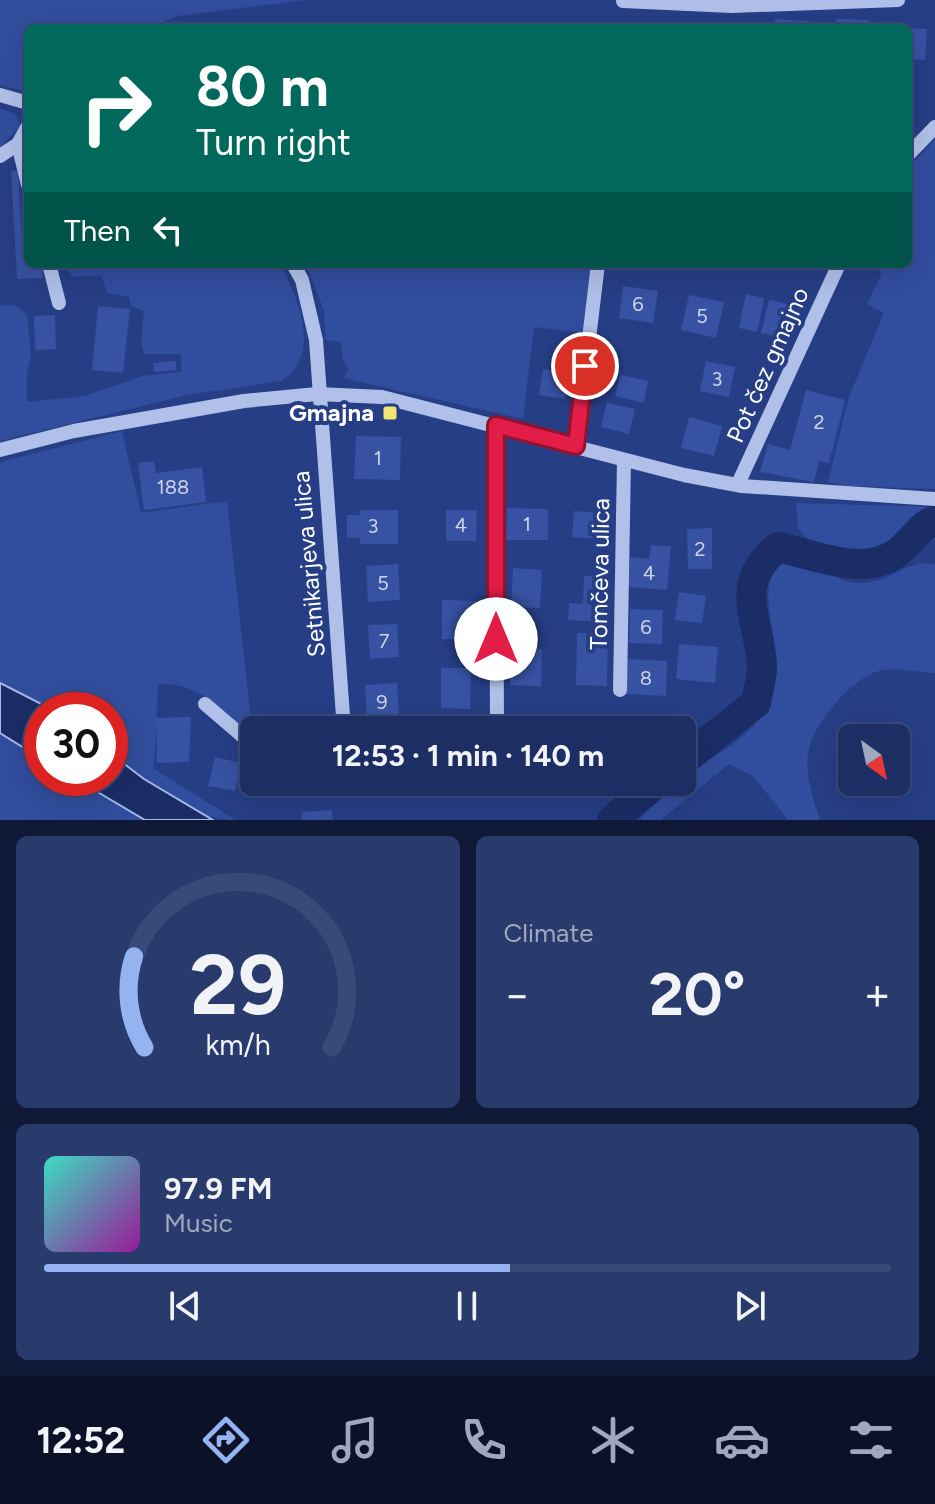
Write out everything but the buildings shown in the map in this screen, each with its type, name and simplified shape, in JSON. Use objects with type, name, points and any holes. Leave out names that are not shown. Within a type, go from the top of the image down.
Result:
[{"type":"street","points":[[623,1],[732,6],[898,0]]},
{"type":"street","points":[[0,95],[24,102]]},
{"type":"street","points":[[912,151],[935,127]]},
{"type":"street","points":[[0,156],[18,144],[24,133]]},
{"type":"street","points":[[18,144],[24,169]]},
{"type":"street","points":[[50,268],[59,303]]},
{"type":"street","name":"Setnikarjeva ulica","points":[[294,268],[312,315],[343,716]]},
{"type":"street","points":[[576,446],[598,268]]},
{"type":"street","name":"Pot čez gmajno","points":[[738,484],[837,268]]},
{"type":"street","points":[[0,450],[74,431],[244,401],[317,394],[382,397],[624,460],[738,484],[935,499]]},
{"type":"street","points":[[496,425],[497,716]]},
{"type":"street","name":"Tomčeva ulica","points":[[620,690],[624,460]]},
{"type":"street","points":[[205,704],[240,734]]},
{"type":"shaded area","points":[[0,0],[305,0],[178,16],[165,21],[166,24],[24,24],[24,91],[0,85]]},
{"type":"shaded area","points":[[0,108],[15,114],[21,126],[0,147]]},
{"type":"shaded area","points":[[935,139],[935,489],[846,486],[828,482],[849,397],[884,313],[867,304],[881,275],[879,268],[912,268],[912,164]]},
{"type":"shaded area","points":[[66,268],[282,268],[294,293],[303,326],[301,357],[294,370],[281,381],[187,395],[0,441],[0,305],[16,306],[27,314],[31,357],[27,372],[27,402],[85,396],[142,376],[181,372],[181,354],[144,354],[141,343],[144,311],[131,306],[129,297],[107,293],[101,275],[74,277]]},
{"type":"shaded area","points":[[308,268],[593,268],[586,333],[534,327],[523,419],[343,378],[349,369],[343,360],[341,342],[326,340],[324,311]]},
{"type":"shaded area","points":[[122,431],[141,513],[227,501],[250,716],[240,716],[240,726],[200,693],[158,684],[154,769],[236,820],[202,814],[185,806],[128,767],[128,692],[24,692],[24,695],[0,683],[0,462]]},
{"type":"shaded area","points":[[796,503],[935,507],[935,540],[889,545],[868,554],[839,552],[812,543],[798,529]]},
{"type":"shaded area","points":[[791,558],[809,563],[843,580],[862,583],[916,565],[935,564],[935,673],[899,669],[873,673],[848,690],[822,720],[814,734],[808,760],[810,787],[820,820],[788,820],[753,776],[729,764],[696,791],[696,767],[745,735],[770,698],[777,664],[769,590],[779,566]]},
{"type":"shaded area","points":[[0,683],[24,695],[24,748],[0,733]]},
{"type":"shaded area","points":[[0,733],[24,748],[24,796],[104,796],[145,820],[0,820]]},
{"type":"shaded area","points":[[128,767],[213,820],[145,820],[104,796],[128,796]]},
{"type":"shaded area","points":[[660,796],[690,796],[661,820],[639,820]]},
{"type":"waterway","points":[[696,751],[756,703],[762,666],[752,588],[764,561],[778,547],[840,562],[870,563],[885,560],[898,552],[924,526],[935,520]]},
{"type":"waterway","points":[[612,820],[641,796]]},
{"type":"place","name":"Gmajna","points":[[390,413]]},
{"type":"route","points":[[496,639],[496,425],[576,446],[585,366]]}]
